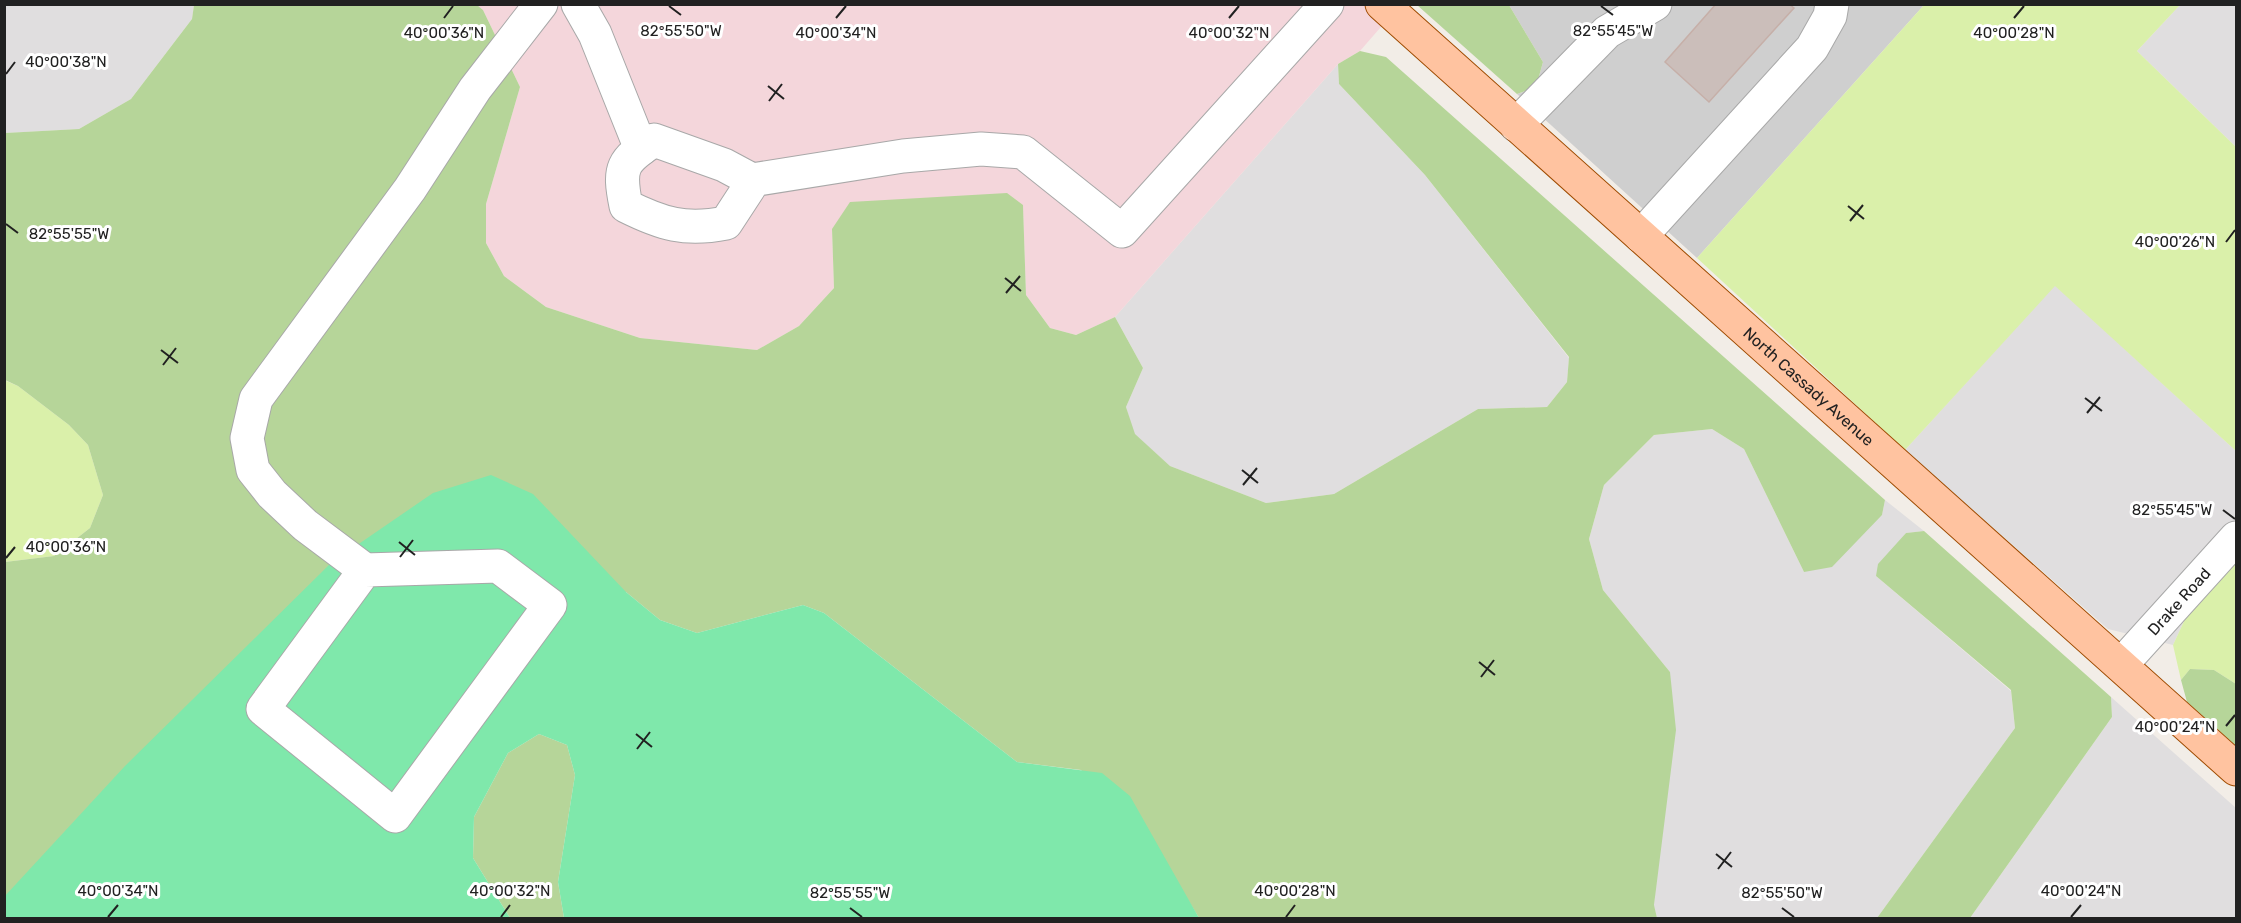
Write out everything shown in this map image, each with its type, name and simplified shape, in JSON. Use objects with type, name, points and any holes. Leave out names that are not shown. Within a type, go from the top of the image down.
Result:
[{"type":"main road","name":"North Cassady Avenue","points":[[1382,4],[2236,769]]},
{"type":"street","points":[[365,570],[263,709],[395,816],[550,605],[498,566],[365,570],[305,525],[272,494],[253,470],[247,438],[256,399],[410,189],[474,89],[541,4]]},
{"type":"street","points":[[578,4],[595,34],[641,149]]},
{"type":"street","points":[[754,180],[726,223],[699,228],[661,223],[626,206],[620,178],[630,156],[654,140],[724,165],[754,180],[903,156],[981,149],[1023,152],[1122,231],[1327,4]]},
{"type":"street","points":[[1516,125],[1609,18],[1655,4]]},
{"type":"street","points":[[1641,237],[1812,48],[1830,15],[1832,4]]},
{"type":"street","name":"Drake Road","points":[[2121,666],[2236,538]]},
{"type":"shaded area","points":[[5,5],[194,5],[192,19],[131,99],[79,129],[5,133]]},
{"type":"shaded area","points":[[477,5],[1400,5],[1360,51],[1338,64],[1115,317],[1076,335],[1050,328],[1026,295],[1023,205],[832,229],[834,288],[799,326],[757,350],[640,338],[546,307],[504,276],[486,243],[486,204],[520,87],[483,10]]},
{"type":"shaded area","points":[[1509,5],[1924,5],[1697,258],[1517,94],[1536,87],[1543,62]]},
{"type":"shaded area","points":[[2180,5],[2236,5],[2236,147],[2137,51]]},
{"type":"shaded area","points":[[1338,64],[1339,84],[1425,175],[1569,358],[1567,382],[1547,407],[1478,409],[1334,494],[1266,503],[1170,466],[1134,434],[1126,407],[1143,368],[1115,317]]},
{"type":"shaded area","points":[[2055,285],[2236,451],[2236,562],[2186,617],[2173,645],[2108,629],[1905,450]]},
{"type":"shaded area","points":[[1712,429],[1744,449],[1804,572],[1882,515],[1885,500],[1924,531],[1906,533],[1876,576],[2011,691],[2015,728],[1877,918],[1657,918],[1654,906],[1670,672],[1603,590],[1589,539],[1604,485],[1654,435]]},
{"type":"shaded area","points":[[2111,697],[2236,808],[2236,918],[1970,918],[2112,717]]},
{"type":"green space","points":[[194,5],[477,5],[483,10],[520,87],[486,204],[486,243],[504,276],[546,307],[640,338],[757,350],[799,326],[834,288],[832,229],[850,202],[1007,193],[1023,205],[1026,295],[1050,328],[1076,335],[1115,317],[1143,368],[1126,407],[1135,434],[1170,466],[1266,503],[1334,494],[1478,409],[1547,407],[1567,382],[1569,357],[1425,175],[1339,84],[1338,64],[1360,51],[1386,57],[1885,500],[1882,515],[1832,567],[1804,572],[1744,449],[1712,429],[1654,435],[1604,485],[1589,539],[1603,590],[1670,672],[1676,730],[1654,905],[1657,918],[1199,918],[1176,880],[1081,770],[1017,762],[824,613],[803,605],[697,633],[660,620],[626,592],[5,897],[5,562],[54,556],[90,528],[103,495],[88,445],[69,425],[18,386],[5,380],[5,133],[79,129],[131,99],[192,19]]},
{"type":"green space","points":[[1417,5],[1509,5],[1543,62],[1536,87],[1517,94]]},
{"type":"green space","points":[[1924,5],[2180,5],[2137,51],[2236,147],[2236,451],[2055,286],[1905,450],[1697,258]]},
{"type":"green space","points":[[4,380],[18,386],[69,425],[88,445],[103,495],[90,528],[54,556],[5,562]]},
{"type":"green space","points":[[491,475],[533,494],[626,592],[660,620],[697,633],[803,605],[824,613],[1017,762],[1102,773],[1130,796],[1199,918],[564,918],[558,882],[575,775],[567,745],[539,734],[508,753],[474,817],[473,858],[510,918],[5,918],[4,897],[125,766],[331,563],[433,493]]},
{"type":"green space","points":[[1924,531],[2111,697],[2112,717],[1970,918],[1877,918],[2015,728],[2011,690],[1876,576],[1878,564],[1906,533]]},
{"type":"green space","points":[[2236,562],[2236,684],[2214,670],[2190,669],[2181,680],[2173,645],[2186,617]]},
{"type":"green space","points":[[2190,669],[2214,670],[2236,684],[2236,746],[2187,702],[2181,680]]},
{"type":"green space","points":[[539,734],[567,745],[575,775],[558,882],[564,918],[510,918],[473,858],[474,817],[508,753]]},
{"type":"building","points":[[1716,4],[1789,4],[1794,8],[1709,102],[1665,62]]}]
